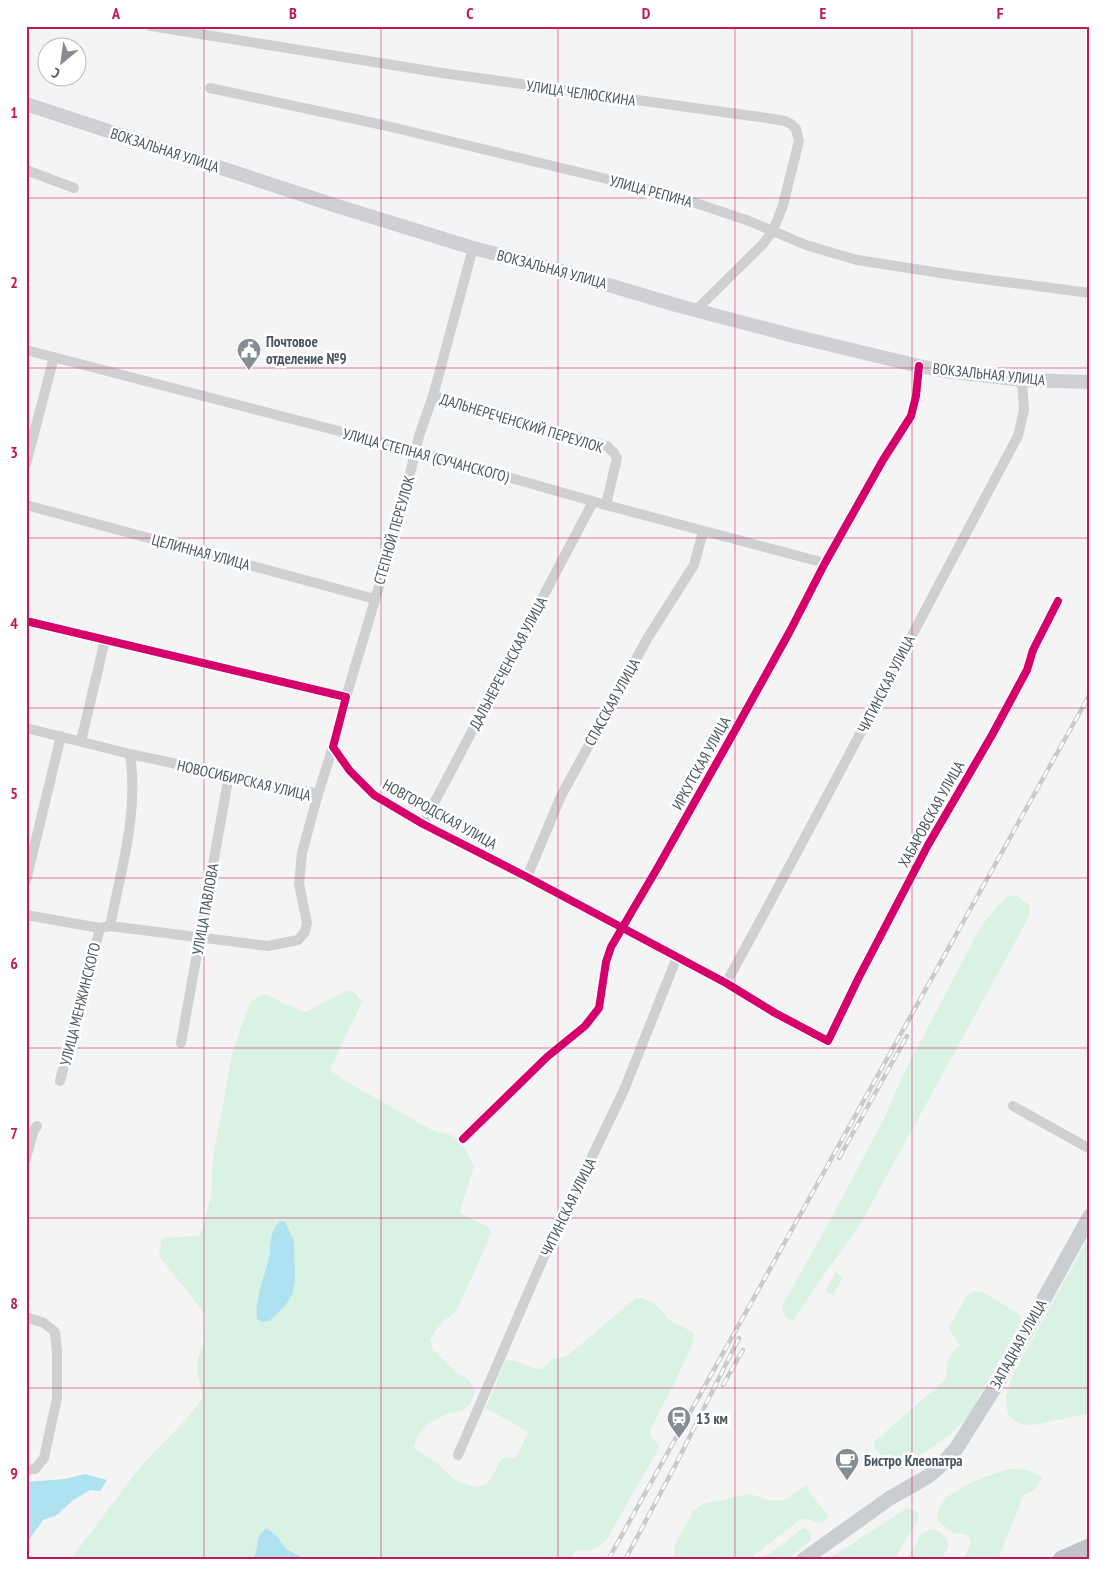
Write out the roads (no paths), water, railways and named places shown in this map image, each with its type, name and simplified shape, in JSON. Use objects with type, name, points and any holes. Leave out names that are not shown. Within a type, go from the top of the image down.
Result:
[{"type":"highway","points":[[1062,1560],[1090,1548]]},
{"type":"main road","name":"ВОКЗАЛЬНАЯ УЛИЦА","points":[[26,104],[337,206],[472,248],[555,269],[794,336],[919,366],[1022,380],[1090,382]]},
{"type":"main road","name":"ЗАПАДНАЯ УЛИЦА","points":[[802,1560],[890,1498],[927,1477],[939,1468],[956,1449],[995,1387],[1090,1216]]},
{"type":"street","name":"УЛИЦА ЧЕЛЮСКИНА","points":[[151,26],[442,73],[785,121],[791,124],[796,129],[799,141],[783,206],[773,231],[762,245],[696,310]]},
{"type":"street","name":"УЛИЦА РЕПИНА","points":[[210,88],[383,125],[669,194],[773,231],[806,245],[857,260],[1090,293]]},
{"type":"street","points":[[26,170],[74,188]]},
{"type":"street","name":"СТЕПНОЙ ПЕРЕУЛОК","points":[[346,697],[400,516],[472,248]]},
{"type":"street","name":"УЛИЦА СТЕПНАЯ (СУЧАНСКОГО)","points":[[26,350],[416,451],[606,506],[825,563]]},
{"type":"street","points":[[26,464],[54,357]]},
{"type":"street","name":"ИРКУТСКАЯ УЛИЦА","points":[[463,1138],[547,1057],[586,1026],[599,1008],[606,962],[611,947],[658,868],[883,460],[911,416],[916,396],[919,366]]},
{"type":"street","name":"ЧИТИНСКАЯ УЛИЦА","points":[[726,983],[791,866],[914,629],[1018,436],[1024,410],[1022,380]]},
{"type":"street","name":"ДАЛЬНЕРЕЧЕНСКИЙ ПЕРЕУЛОК","points":[[433,396],[607,446],[617,458],[606,506]]},
{"type":"street","name":"ДАЛЬНЕРЕЧЕНСКАЯ УЛИЦА","points":[[423,824],[593,502]]},
{"type":"street","name":"ЦЕЛИННАЯ УЛИЦА","points":[[26,506],[375,599]]},
{"type":"street","name":"СПАССКАЯ УЛИЦА","points":[[527,877],[561,796],[647,639],[694,565],[703,532]]},
{"type":"street","name":"ХАБАРОВСКАЯ УЛИЦА","points":[[828,1041],[928,845],[992,735],[1027,670],[1033,650],[1058,601]]},
{"type":"street","points":[[26,622],[346,697],[318,794]]},
{"type":"street","points":[[81,741],[105,640]]},
{"type":"street","name":"НОВОСИБИРСКАЯ УЛИЦА","points":[[26,728],[130,754],[318,794],[302,853],[299,884],[307,923],[305,932],[298,940],[268,946],[200,938]]},
{"type":"street","points":[[26,881],[61,736]]},
{"type":"street","name":"НОВГОРОДСКАЯ УЛИЦА","points":[[333,746],[350,771],[374,795],[423,824],[726,983],[775,1013],[828,1041]]},
{"type":"street","name":"УЛИЦА МЕНЖИНСКОГО","points":[[60,1081],[105,927],[132,814],[133,776],[130,754]]},
{"type":"street","name":"УЛИЦА ПАВЛОВА","points":[[181,1043],[229,775]]},
{"type":"street","points":[[26,915],[105,927],[200,938]]},
{"type":"street","name":"ЧИТИНСКАЯ УЛИЦА","points":[[458,1455],[542,1261],[624,1090],[677,958]]},
{"type":"street","points":[[1013,1106],[1090,1149]]},
{"type":"street","points":[[26,1158],[32,1128]]},
{"type":"street","points":[[26,1317],[44,1323],[54,1332],[57,1351],[57,1398],[44,1458],[31,1469]]},
{"type":"water","points":[[281,1221],[285,1222],[294,1241],[295,1282],[292,1295],[284,1307],[269,1321],[262,1322],[257,1319],[258,1296],[268,1261],[272,1234]]},
{"type":"water","points":[[85,1474],[107,1480],[100,1491],[90,1490],[72,1501],[57,1515],[43,1520],[26,1544],[26,1482],[65,1479]]},
{"type":"water","points":[[266,1528],[277,1536],[286,1549],[307,1560],[254,1560],[259,1536]]},
{"type":"railway","points":[[608,1560],[1090,694]]},
{"type":"railway","points":[[839,1158],[907,1036]]},
{"type":"railway","points":[[625,1560],[739,1338]]},
{"type":"railway","points":[[723,1385],[743,1350]]},
{"type":"place","name":"Почтовое отделение №9","points":[[249,371]]},
{"type":"place","name":"13 км","points":[[679,1439]]},
{"type":"place","name":"Бистро Клеопатра","points":[[847,1481]]}]
